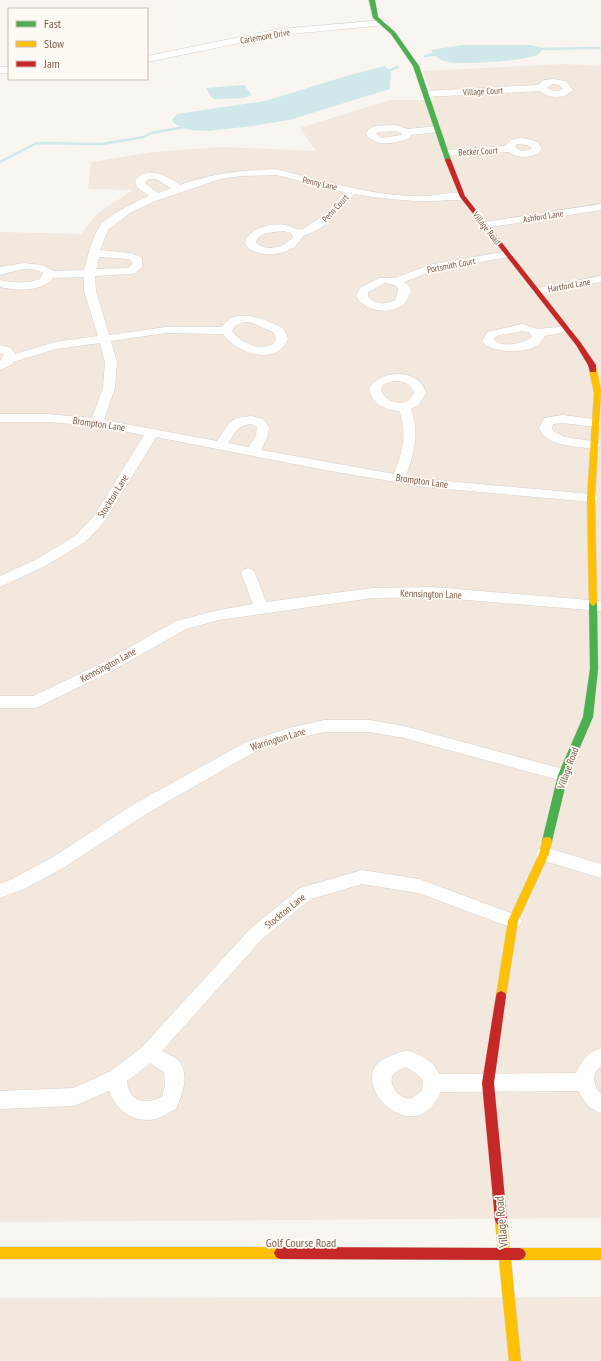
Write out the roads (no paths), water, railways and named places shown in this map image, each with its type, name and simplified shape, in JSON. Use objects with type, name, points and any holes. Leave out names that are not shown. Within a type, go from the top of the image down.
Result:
[{"type":"street","name":"Village Road","points":[[372,0],[376,18],[386,20],[416,66],[445,153],[462,196],[596,364],[598,393],[591,498],[597,606],[594,669],[594,718],[563,775],[544,854],[513,921],[488,1083],[515,1361]]},
{"type":"street","name":"Carlemont Drive","points":[[148,59],[192,52],[279,32],[386,20]]},
{"type":"street","name":"Village Court","points":[[425,94],[542,88]]},
{"type":"street","points":[[407,132],[437,129]]},
{"type":"street","name":"Becker Court","points":[[445,153],[510,149]]},
{"type":"street","name":"Penny Lane","points":[[97,422],[109,388],[111,362],[90,291],[89,274],[94,253],[103,229],[112,220],[126,211],[156,197],[179,189],[219,176],[242,173],[276,172],[351,191],[416,199],[462,196]]},
{"type":"street","points":[[156,197],[141,185],[140,181],[143,177],[156,176],[163,178],[179,189]]},
{"type":"street","name":"Penn Court","points":[[298,234],[307,232],[323,223],[351,191]]},
{"type":"street","name":"Ashford Lane","points":[[485,225],[601,207]]},
{"type":"street","points":[[0,283],[8,286],[39,284],[50,275],[131,272],[137,268],[138,263],[136,259],[131,256],[94,253]]},
{"type":"street","name":"Portsmith Court","points":[[396,282],[429,268],[508,254]]},
{"type":"street","points":[[0,272],[9,267],[22,266],[46,269],[50,275]]},
{"type":"street","name":"Hartford Lane","points":[[537,291],[601,279]]},
{"type":"street","points":[[536,333],[567,329]]},
{"type":"street","points":[[0,366],[10,359],[55,346],[166,330],[226,331]]},
{"type":"street","points":[[0,349],[7,351],[10,355],[10,359]]},
{"type":"street","points":[[399,478],[411,440],[410,420],[404,408]]},
{"type":"street","name":"Brompton Lane","points":[[0,418],[47,418],[97,422],[425,483],[591,498]]},
{"type":"street","points":[[594,445],[558,440],[549,435],[546,429],[546,424],[548,421],[563,419],[596,423]]},
{"type":"street","points":[[220,444],[234,425],[241,421],[251,420],[259,422],[263,427],[262,435],[254,451]]},
{"type":"street","name":"Stockton Lane","points":[[0,582],[40,563],[80,539],[100,518],[152,433]]},
{"type":"street","points":[[248,573],[261,608]]},
{"type":"street","name":"Kennsington Lane","points":[[0,702],[35,702],[107,667],[182,625],[219,615],[261,608],[372,593],[431,592],[597,606]]},
{"type":"street","name":"Warrington Lane","points":[[0,891],[18,884],[59,862],[140,809],[252,746],[289,734],[324,726],[370,726],[404,732],[563,775]]},
{"type":"street","points":[[544,854],[601,871]]},
{"type":"street","name":"Stockton Lane","points":[[0,1100],[74,1097],[118,1077],[149,1053],[256,934],[306,893],[362,876],[419,886],[513,921]]},
{"type":"street","points":[[118,1077],[118,1092],[126,1103],[139,1110],[155,1110],[169,1103],[176,1078],[172,1067],[149,1053]]},
{"type":"street","points":[[601,1056],[591,1062],[585,1071],[584,1082],[588,1093],[596,1103],[601,1106]]},
{"type":"street","points":[[433,1083],[584,1082]]},
{"type":"street","name":"Golf Course Road","points":[[0,1253],[601,1254]]},
{"type":"water","points":[[461,45],[530,45],[540,47],[542,50],[537,55],[520,59],[493,62],[456,63],[440,59],[431,50]]},
{"type":"water","points":[[385,66],[391,72],[390,89],[289,120],[208,131],[189,130],[176,125],[172,120],[177,114],[265,101]]},
{"type":"water","points":[[244,85],[252,95],[244,98],[215,99],[212,98],[206,88]]},
{"type":"waterway","points":[[537,49],[601,48]]},
{"type":"waterway","points":[[425,56],[438,54]]},
{"type":"waterway","points":[[386,72],[398,67]]},
{"type":"waterway","points":[[0,162],[37,143],[102,144],[144,137],[151,133],[185,127]]}]
